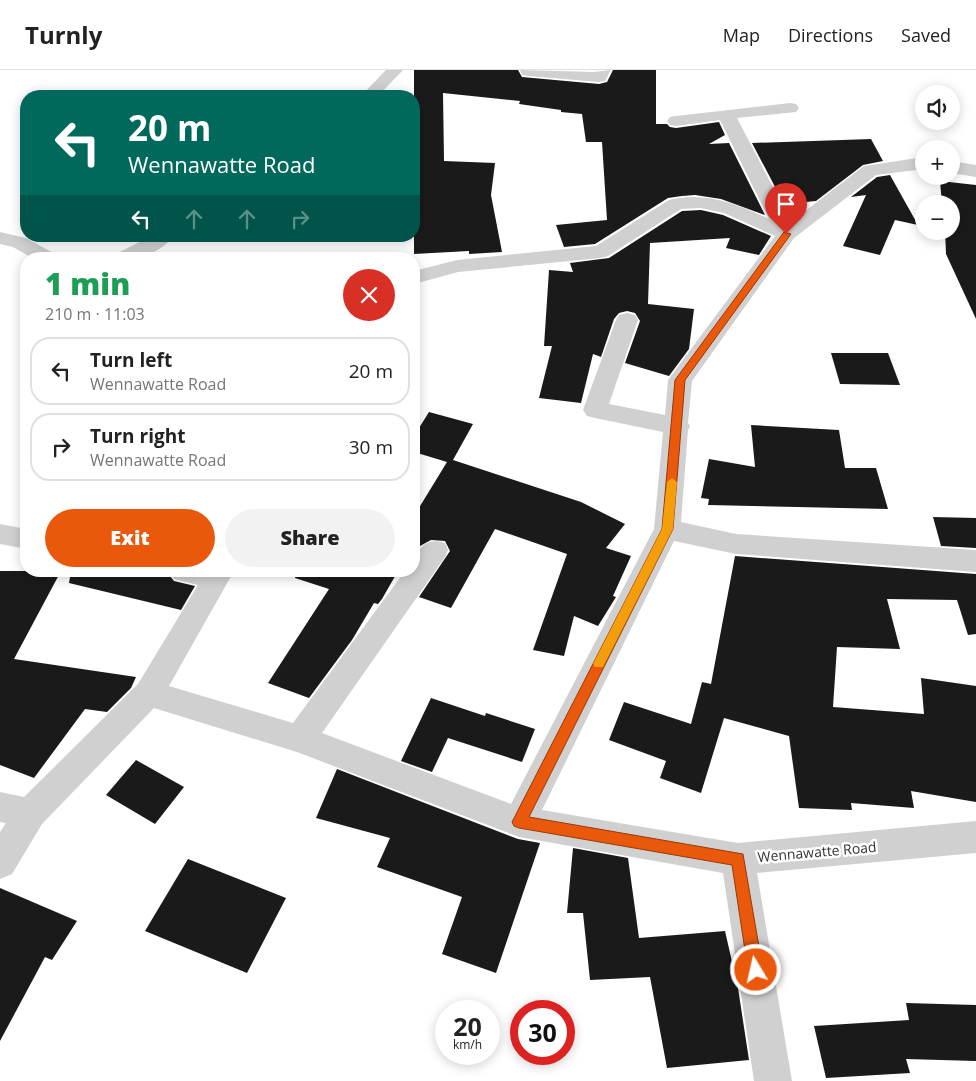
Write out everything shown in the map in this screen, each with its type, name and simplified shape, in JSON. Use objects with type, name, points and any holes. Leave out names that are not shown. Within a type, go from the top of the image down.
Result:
[{"type":"street","points":[[375,90],[395,70]]},
{"type":"street","points":[[528,71],[599,77],[603,70]]},
{"type":"street","points":[[676,121],[790,108]]},
{"type":"street","points":[[726,114],[786,234]]},
{"type":"street","points":[[519,822],[667,529],[678,426],[680,380],[786,234],[871,170],[915,164]]},
{"type":"street","points":[[960,168],[976,171]]},
{"type":"street","points":[[420,276],[457,266],[601,252],[676,204],[701,202],[731,209],[786,234]]},
{"type":"street","points":[[0,238],[19,242],[37,252]]},
{"type":"street","points":[[136,252],[156,242]]},
{"type":"street","points":[[627,320],[595,410],[678,426]]},
{"type":"street","points":[[667,529],[736,544],[976,561]]},
{"type":"street","points":[[0,534],[20,538]]},
{"type":"street","points":[[420,571],[435,550]]},
{"type":"street","points":[[0,864],[15,810],[149,694],[218,577]]},
{"type":"street","points":[[300,739],[416,577]]},
{"type":"street","name":"Wennawatte Road","points":[[149,694],[300,739],[519,822],[738,859],[976,838]]},
{"type":"street","points":[[738,859],[773,1081]]},
{"type":"building","points":[[414,70],[518,70],[522,77],[599,84],[607,82],[613,70],[656,70],[656,124],[667,124],[670,127],[676,128],[719,122],[725,135],[709,144],[729,143],[765,215],[721,199],[695,195],[668,198],[595,244],[564,247],[556,225],[607,220],[602,142],[586,142],[582,114],[519,104],[520,101],[443,93],[444,161],[495,163],[491,195],[502,252],[469,254],[469,251],[420,254],[420,252],[414,252],[414,242],[420,242],[420,90],[414,90]]},
{"type":"building","points":[[871,139],[883,161],[863,165],[816,201],[784,204],[752,143]]},
{"type":"building","points":[[890,175],[915,220],[915,224],[895,220],[880,255],[843,246],[866,195],[851,197],[877,177]]},
{"type":"building","points":[[960,183],[976,185],[976,319],[946,254],[945,240],[960,240],[960,195],[941,195],[940,185],[960,185]]},
{"type":"building","points":[[701,210],[723,215],[771,236],[759,255],[726,248],[730,238],[650,243],[648,304],[694,309],[689,349],[669,376],[625,363],[640,321],[635,313],[627,311],[619,313],[614,319],[601,357],[593,354],[581,403],[539,398],[552,346],[544,346],[549,270],[573,272],[570,263],[609,258],[682,211]]},
{"type":"building","points":[[831,353],[888,353],[900,385],[840,384]]},
{"type":"building","points":[[429,412],[473,424],[453,460],[581,502],[625,524],[606,548],[631,556],[613,596],[616,597],[598,626],[574,616],[564,656],[533,650],[567,554],[495,529],[451,608],[419,597],[450,551],[445,541],[431,540],[420,546],[420,506],[447,462],[420,454],[420,426]]},
{"type":"building","points":[[751,425],[839,430],[845,468],[876,468],[888,509],[708,505],[709,499],[701,498],[709,459],[755,467]]},
{"type":"building","points":[[933,517],[976,518],[976,548],[941,546]]},
{"type":"building","points":[[735,556],[976,574],[976,634],[968,635],[957,600],[887,599],[900,649],[837,647],[833,707],[924,714],[921,678],[976,686],[976,802],[911,791],[914,808],[851,803],[852,810],[799,808],[789,736],[724,718],[701,793],[660,778],[666,761],[609,740],[624,702],[691,724],[702,682],[711,684]]},
{"type":"building","points":[[0,571],[20,571],[20,577],[58,577],[14,659],[136,677],[131,688],[107,712],[85,709],[34,778],[0,765]]},
{"type":"building","points":[[70,577],[171,577],[174,581],[195,586],[181,610],[69,583]]},
{"type":"building","points":[[395,577],[382,599],[378,604],[374,603],[352,640],[309,698],[268,683],[329,589],[295,578]]},
{"type":"building","points":[[431,698],[485,716],[486,713],[535,729],[522,762],[448,738],[432,772],[401,761]]},
{"type":"building","points":[[136,760],[184,787],[155,824],[106,795]]},
{"type":"building","points":[[337,769],[518,839],[540,843],[496,973],[442,954],[462,897],[377,867],[390,838],[316,818]]},
{"type":"building","points":[[573,848],[628,858],[639,938],[725,931],[738,988],[749,1060],[667,1068],[650,977],[590,980],[583,913],[567,913]]},
{"type":"building","points":[[188,859],[286,898],[247,973],[145,931]]},
{"type":"building","points":[[0,888],[77,921],[52,960],[45,957],[0,1041]]},
{"type":"building","points":[[906,1003],[976,1005],[976,1061],[906,1059],[910,1073],[826,1078],[814,1026],[909,1020]]},
{"type":"slow traffic","points":[[599,664],[667,529],[672,482]]},
{"type":"route","points":[[756,970],[738,859],[519,822],[667,529],[678,426],[680,380],[786,234]]}]
